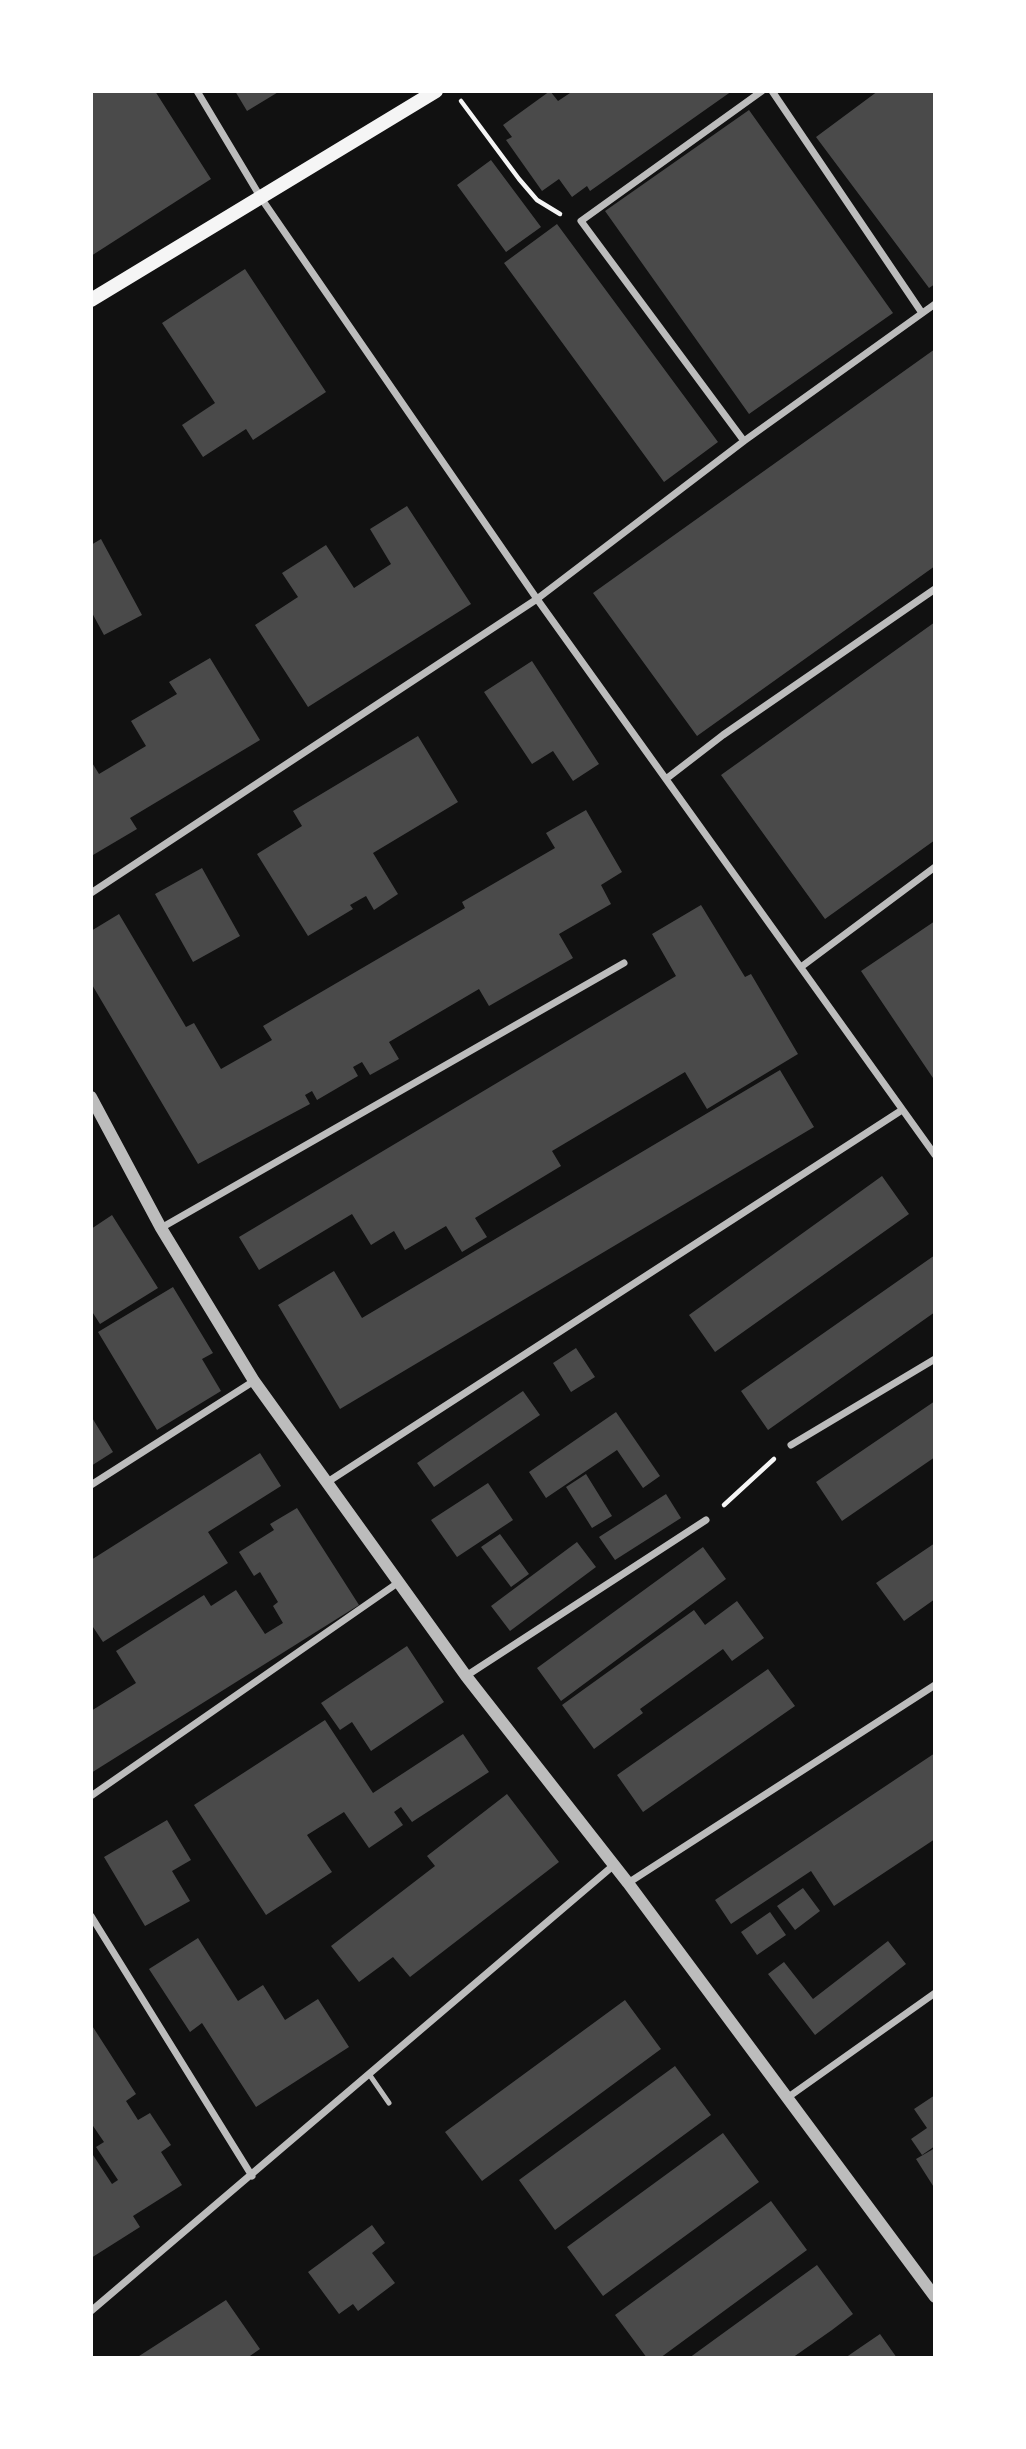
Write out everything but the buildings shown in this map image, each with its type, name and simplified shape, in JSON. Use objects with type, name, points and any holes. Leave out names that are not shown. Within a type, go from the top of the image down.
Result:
[{"type":"main road","points":[[91,300],[430,93]]},
{"type":"street","points":[[197,91],[261,198],[537,599],[934,1151]]},
{"type":"street","points":[[744,441],[581,221],[762,91]]},
{"type":"street","points":[[772,91],[922,313]]},
{"type":"street","points":[[91,893],[537,599],[744,441],[935,303]]},
{"type":"street","points":[[666,779],[723,735],[935,589]]},
{"type":"street","points":[[800,967],[935,867]]},
{"type":"street","points":[[162,1228],[624,963]]},
{"type":"street","points":[[91,1097],[162,1228],[254,1381],[466,1676],[628,1883],[935,2297]]},
{"type":"street","points":[[326,1483],[902,1110]]},
{"type":"street","points":[[791,1444],[935,1359]]},
{"type":"street","points":[[91,1485],[254,1381]]},
{"type":"street","points":[[466,1676],[706,1520]]},
{"type":"street","points":[[91,1796],[399,1582]]},
{"type":"street","points":[[628,1883],[935,1685]]},
{"type":"street","points":[[91,2311],[614,1865]]},
{"type":"street","points":[[91,1916],[252,2176]]},
{"type":"street","points":[[788,2098],[935,1993]]},
{"type":"lane","points":[[369,2074],[389,2103]]},
{"type":"path","points":[[454,91],[537,200],[563,216],[581,221]]},
{"type":"path","points":[[706,1520],[791,1444]]}]
